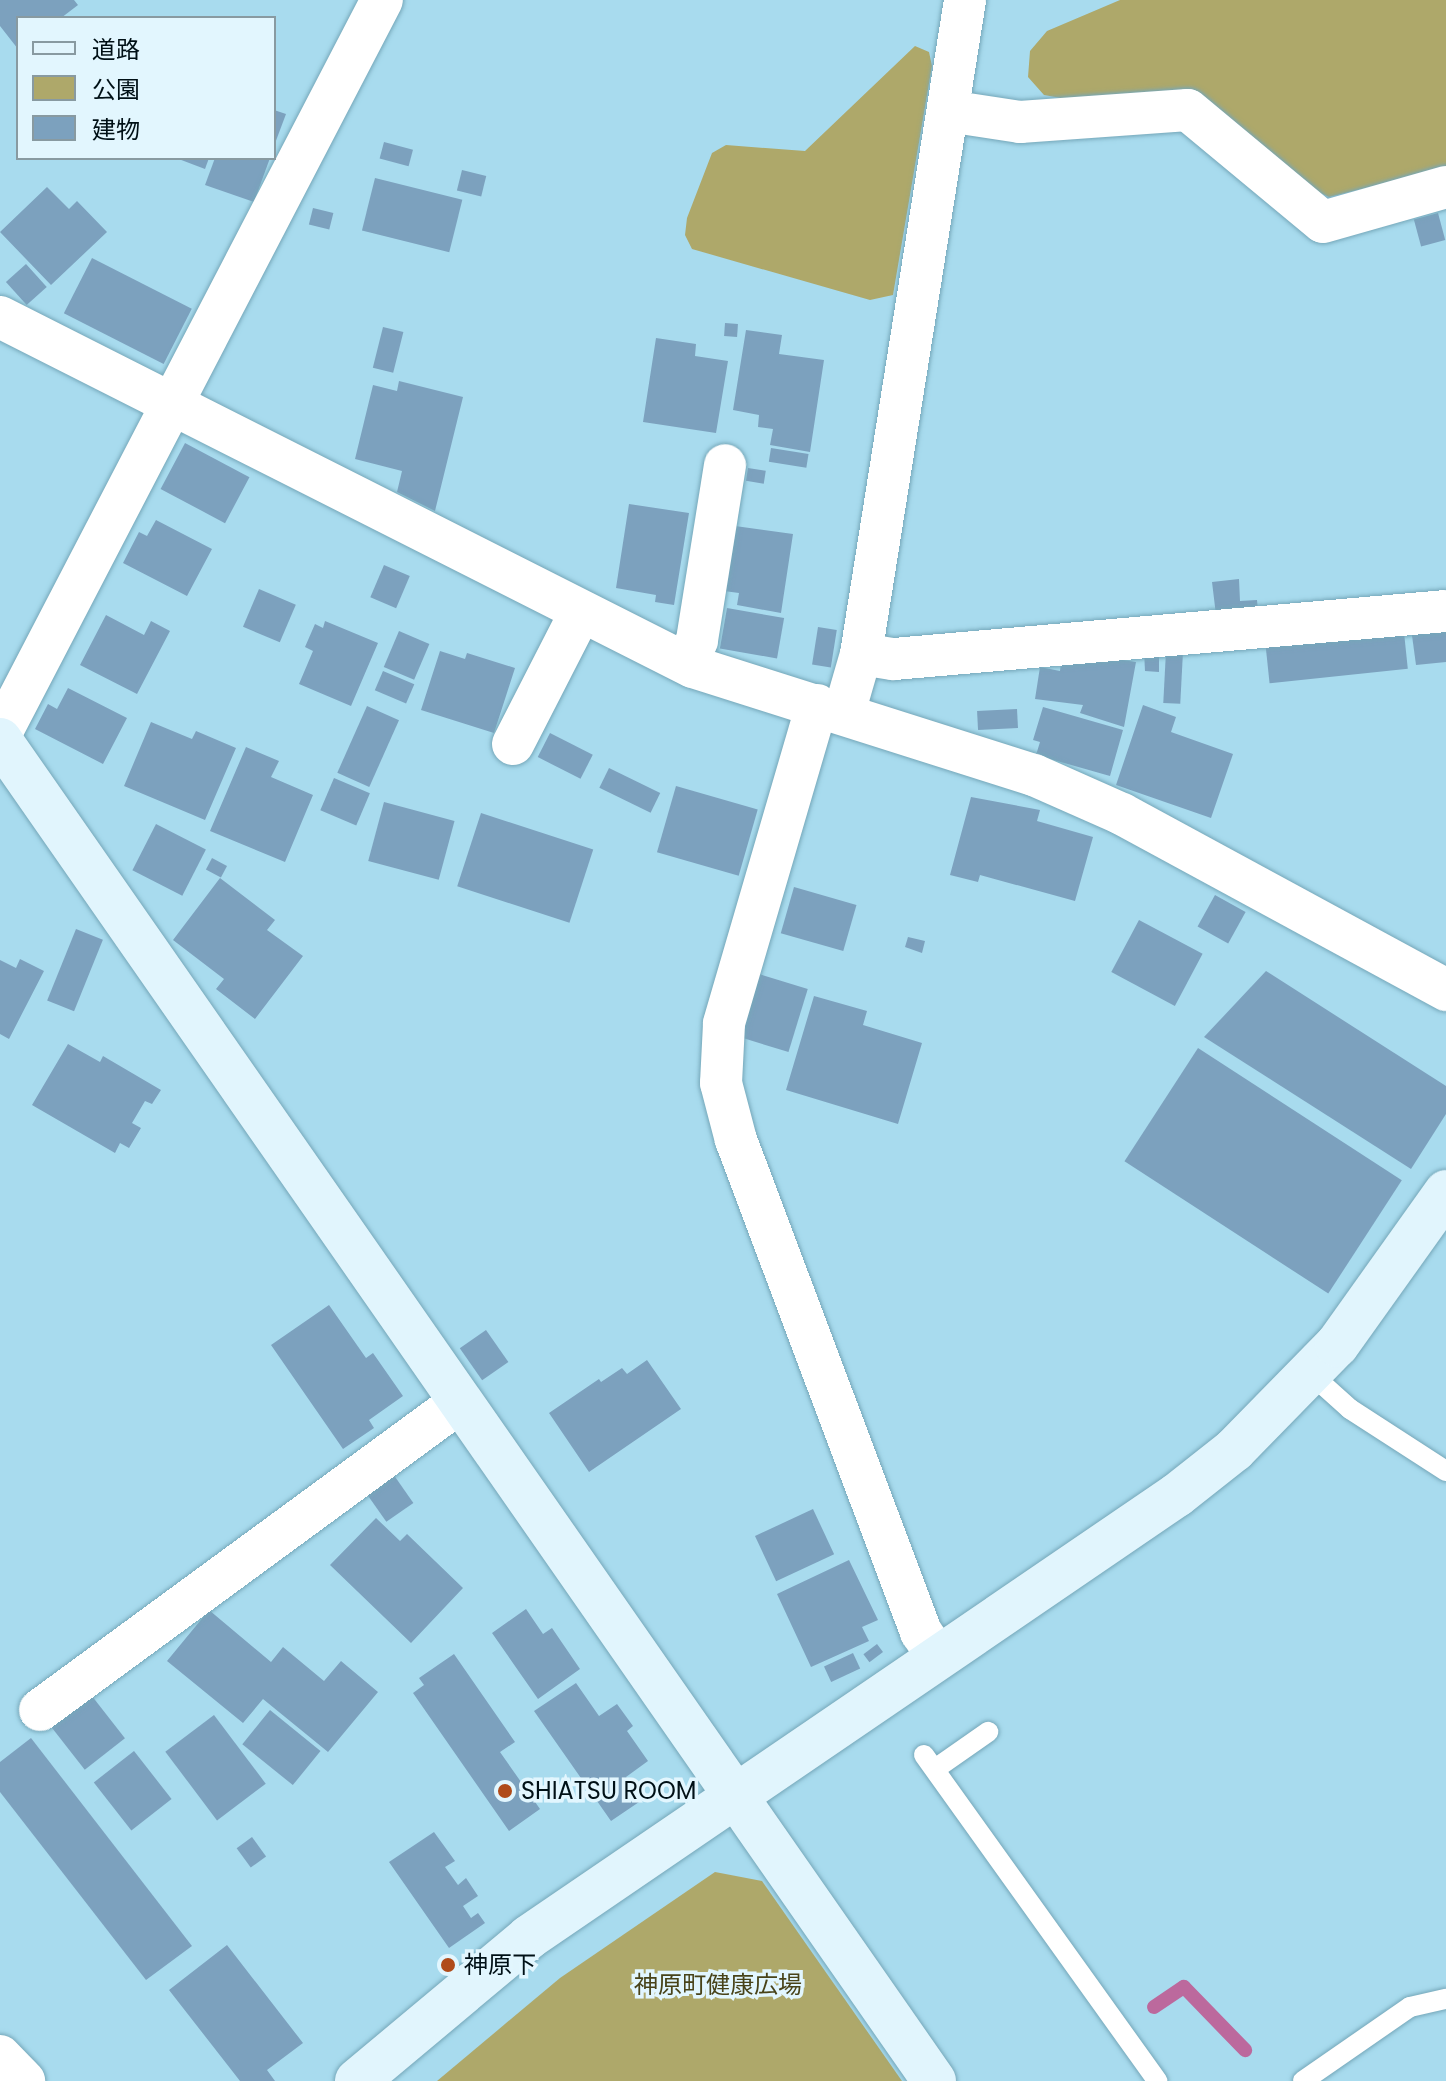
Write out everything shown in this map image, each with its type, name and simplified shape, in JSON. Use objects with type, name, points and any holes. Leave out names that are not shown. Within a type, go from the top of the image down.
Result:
[{"type":"street","points":[[382,0],[0,737],[934,2081]]},
{"type":"street","points":[[938,1657],[915,1617],[736,1140],[721,1083],[724,1024],[831,709],[861,654],[965,0]]},
{"type":"street","points":[[948,111],[1020,122],[1188,110],[1323,222],[1446,187]]},
{"type":"street","points":[[0,317],[686,663],[1034,775],[1122,814],[1446,990]]},
{"type":"street","points":[[686,663],[697,640],[725,465]]},
{"type":"street","points":[[513,744],[581,611]]},
{"type":"street","points":[[861,654],[894,659],[1446,611]]},
{"type":"street","points":[[357,2081],[529,1937],[1177,1495],[1234,1450],[1311,1374],[1446,1192]]},
{"type":"street","points":[[40,1710],[460,1402]]},
{"type":"street","points":[[0,2056],[24,2081]]},
{"type":"lane","points":[[1311,1374],[1350,1409],[1446,1471]]},
{"type":"lane","points":[[988,1732],[930,1762],[1157,2081]]},
{"type":"lane","points":[[1303,2081],[1410,2007],[1446,1999]]},
{"type":"green space","points":[[1120,0],[1446,0],[1446,168],[1329,197],[1310,188],[1204,100],[1072,100],[1044,95],[1028,77],[1030,51],[1047,31]]},
{"type":"green space","points":[[915,46],[929,52],[932,66],[893,295],[870,300],[692,249],[685,235],[687,218],[712,153],[726,145],[805,151]]},
{"type":"green space","name":"神原町健康広場","points":[[715,1872],[762,1881],[902,2081],[437,2081],[560,1978]]},
{"type":"building","points":[[0,0],[74,0],[78,5],[64,16],[16,16],[16,46],[0,26]]},
{"type":"building","points":[[276,111],[286,114],[276,141]]},
{"type":"building","points":[[384,142],[413,150],[409,166],[380,158]]},
{"type":"building","points":[[181,160],[208,160],[205,169]]},
{"type":"building","points":[[214,160],[269,160],[254,202],[205,185]]},
{"type":"building","points":[[462,170],[486,176],[481,196],[457,190]]},
{"type":"building","points":[[375,178],[462,200],[449,252],[362,230]]},
{"type":"building","points":[[47,187],[69,209],[77,201],[107,232],[51,285],[0,232]]},
{"type":"building","points":[[313,208],[333,213],[329,230],[309,224]]},
{"type":"building","points":[[1438,213],[1445,240],[1421,247],[1414,219]]},
{"type":"building","points":[[92,258],[192,309],[164,364],[64,313]]},
{"type":"building","points":[[26,264],[47,287],[27,305],[6,282]]},
{"type":"building","points":[[725,323],[738,324],[737,337],[724,336]]},
{"type":"building","points":[[383,327],[403,332],[393,373],[373,368]]},
{"type":"building","points":[[746,330],[782,335],[779,354],[824,360],[810,452],[770,445],[773,429],[758,427],[759,415],[733,410]]},
{"type":"building","points":[[656,338],[696,344],[695,356],[728,361],[716,433],[643,422]]},
{"type":"building","points":[[399,381],[463,397],[435,511],[397,492],[402,471],[355,459],[373,385],[397,391]]},
{"type":"building","points":[[185,443],[249,477],[225,523],[161,489]]},
{"type":"building","points":[[771,448],[809,454],[806,468],[769,462]]},
{"type":"building","points":[[748,468],[766,471],[764,484],[746,481]]},
{"type":"building","points":[[629,504],[689,513],[674,605],[655,602],[656,595],[616,588]]},
{"type":"building","points":[[156,520],[212,549],[187,596],[123,563],[139,532],[147,536]]},
{"type":"building","points":[[735,526],[793,534],[781,613],[737,605],[739,593],[724,591]]},
{"type":"building","points":[[384,565],[410,576],[396,608],[370,597]]},
{"type":"building","points":[[1239,579],[1240,601],[1257,600],[1258,611],[1216,615],[1212,582]]},
{"type":"building","points":[[259,589],[296,605],[280,642],[243,627]]},
{"type":"building","points":[[727,608],[784,618],[777,658],[720,648]]},
{"type":"building","points":[[106,615],[144,635],[151,621],[170,631],[137,694],[80,665]]},
{"type":"building","points":[[325,621],[378,643],[351,706],[299,684],[313,651],[305,647],[315,624],[323,628]]},
{"type":"building","points":[[1403,623],[1408,669],[1270,683],[1265,638]]},
{"type":"building","points":[[1446,624],[1446,662],[1416,665],[1411,628]]},
{"type":"building","points":[[818,627],[837,630],[831,668],[812,665]]},
{"type":"building","points":[[399,631],[429,644],[414,680],[384,667]]},
{"type":"building","points":[[1159,650],[1159,672],[1145,671],[1144,651]]},
{"type":"building","points":[[440,651],[465,659],[467,653],[515,668],[494,733],[421,710]]},
{"type":"building","points":[[1062,651],[1136,662],[1124,727],[1080,713],[1083,705],[1035,699],[1040,667],[1060,671]]},
{"type":"building","points":[[1166,651],[1183,652],[1180,704],[1163,703]]},
{"type":"building","points":[[383,671],[414,684],[406,704],[375,690]]},
{"type":"building","points":[[68,688],[127,718],[103,764],[35,729],[48,704],[57,709]]},
{"type":"building","points":[[1143,705],[1176,717],[1171,732],[1233,754],[1211,818],[1116,785]]},
{"type":"building","points":[[367,706],[399,720],[369,787],[337,773]]},
{"type":"building","points":[[1043,707],[1123,730],[1110,776],[1036,755],[1040,742],[1033,740]]},
{"type":"building","points":[[1017,709],[1018,728],[978,730],[977,711]]},
{"type":"building","points":[[151,722],[192,739],[196,731],[236,748],[205,820],[124,786]]},
{"type":"building","points":[[550,733],[593,755],[581,779],[538,757]]},
{"type":"building","points":[[246,747],[279,761],[271,777],[313,795],[285,862],[210,831]]},
{"type":"building","points":[[609,768],[660,793],[651,813],[599,788]]},
{"type":"building","points":[[334,778],[370,793],[356,825],[320,810]]},
{"type":"building","points":[[676,786],[758,809],[739,876],[657,852]]},
{"type":"building","points":[[971,797],[1040,810],[1037,821],[1093,837],[1075,901],[980,875],[978,882],[950,875]]},
{"type":"building","points":[[384,802],[455,821],[439,880],[368,861]]},
{"type":"building","points":[[481,813],[593,849],[569,923],[457,886]]},
{"type":"building","points":[[156,824],[206,849],[182,896],[132,870]]},
{"type":"building","points":[[212,858],[227,866],[221,877],[206,869]]},
{"type":"building","points":[[220,878],[275,920],[267,930],[303,956],[255,1019],[216,989],[224,979],[173,940]]},
{"type":"building","points":[[794,887],[856,905],[843,951],[781,933]]},
{"type":"building","points":[[1215,895],[1246,912],[1228,943],[1198,926]]},
{"type":"building","points":[[1139,920],[1203,954],[1175,1006],[1111,972]]},
{"type":"building","points":[[76,929],[103,940],[74,1011],[47,1000]]},
{"type":"building","points":[[908,937],[925,941],[922,953],[905,947]]},
{"type":"building","points":[[20,959],[44,971],[9,1039],[0,1034],[0,960],[16,968]]},
{"type":"building","points":[[1266,971],[1446,1086],[1446,1114],[1411,1169],[1204,1037]]},
{"type":"building","points":[[759,974],[808,989],[788,1052],[740,1037]]},
{"type":"building","points":[[814,996],[867,1011],[863,1025],[922,1043],[898,1124],[786,1090]]},
{"type":"building","points":[[68,1044],[100,1062],[103,1056],[161,1090],[152,1104],[145,1101],[132,1123],[141,1128],[129,1148],[120,1143],[115,1153],[32,1105]]},
{"type":"building","points":[[1198,1048],[1402,1180],[1328,1294],[1124,1161]]},
{"type":"building","points":[[329,1305],[366,1358],[373,1353],[403,1396],[369,1420],[374,1428],[343,1449],[271,1345]]},
{"type":"building","points":[[486,1330],[508,1362],[482,1380],[460,1348]]},
{"type":"building","points":[[647,1360],[681,1409],[589,1472],[549,1413],[599,1379],[601,1382],[622,1368],[627,1374]]},
{"type":"building","points":[[391,1471],[413,1503],[386,1522],[364,1490]]},
{"type":"building","points":[[813,1509],[834,1554],[776,1581],[755,1536]]},
{"type":"building","points":[[376,1518],[400,1541],[407,1534],[463,1588],[411,1643],[330,1565]]},
{"type":"building","points":[[849,1560],[878,1620],[862,1627],[869,1641],[811,1667],[777,1594]]},
{"type":"building","points":[[526,1609],[543,1634],[552,1628],[580,1669],[538,1699],[492,1633]]},
{"type":"building","points":[[209,1610],[271,1662],[283,1647],[324,1681],[341,1661],[378,1692],[328,1752],[263,1699],[243,1723],[167,1661]]},
{"type":"building","points":[[877,1644],[883,1652],[869,1662],[863,1654]]},
{"type":"building","points":[[853,1653],[860,1668],[831,1682],[824,1667]]},
{"type":"building","points":[[454,1654],[515,1742],[500,1752],[540,1809],[509,1831],[413,1693],[424,1685],[419,1678]]},
{"type":"building","points":[[576,1683],[599,1716],[617,1704],[633,1726],[627,1731],[648,1761],[626,1777],[642,1800],[611,1821],[534,1711]]},
{"type":"building","points":[[88,1691],[125,1738],[85,1770],[48,1722]]},
{"type":"building","points":[[270,1710],[321,1751],[293,1785],[242,1744]]},
{"type":"building","points":[[214,1715],[266,1784],[217,1820],[165,1752]]},
{"type":"building","points":[[31,1738],[192,1946],[146,1980],[0,1792],[0,1762]]},
{"type":"building","points":[[134,1751],[172,1799],[131,1830],[94,1782]]},
{"type":"building","points":[[434,1832],[455,1861],[445,1867],[458,1885],[466,1878],[478,1896],[463,1906],[471,1918],[478,1913],[485,1923],[449,1948],[389,1862]]},
{"type":"building","points":[[252,1837],[266,1856],[251,1868],[237,1848]]},
{"type":"building","points":[[227,1945],[303,2043],[267,2070],[275,2081],[240,2081],[169,1990]]},
{"type":"waterway","points":[[1154,2007],[1184,1987],[1245,2050]]},
{"type":"place","name":"SHIATSU ROOM","points":[[505,1791]]},
{"type":"place","name":"神原下","points":[[448,1965]]}]
